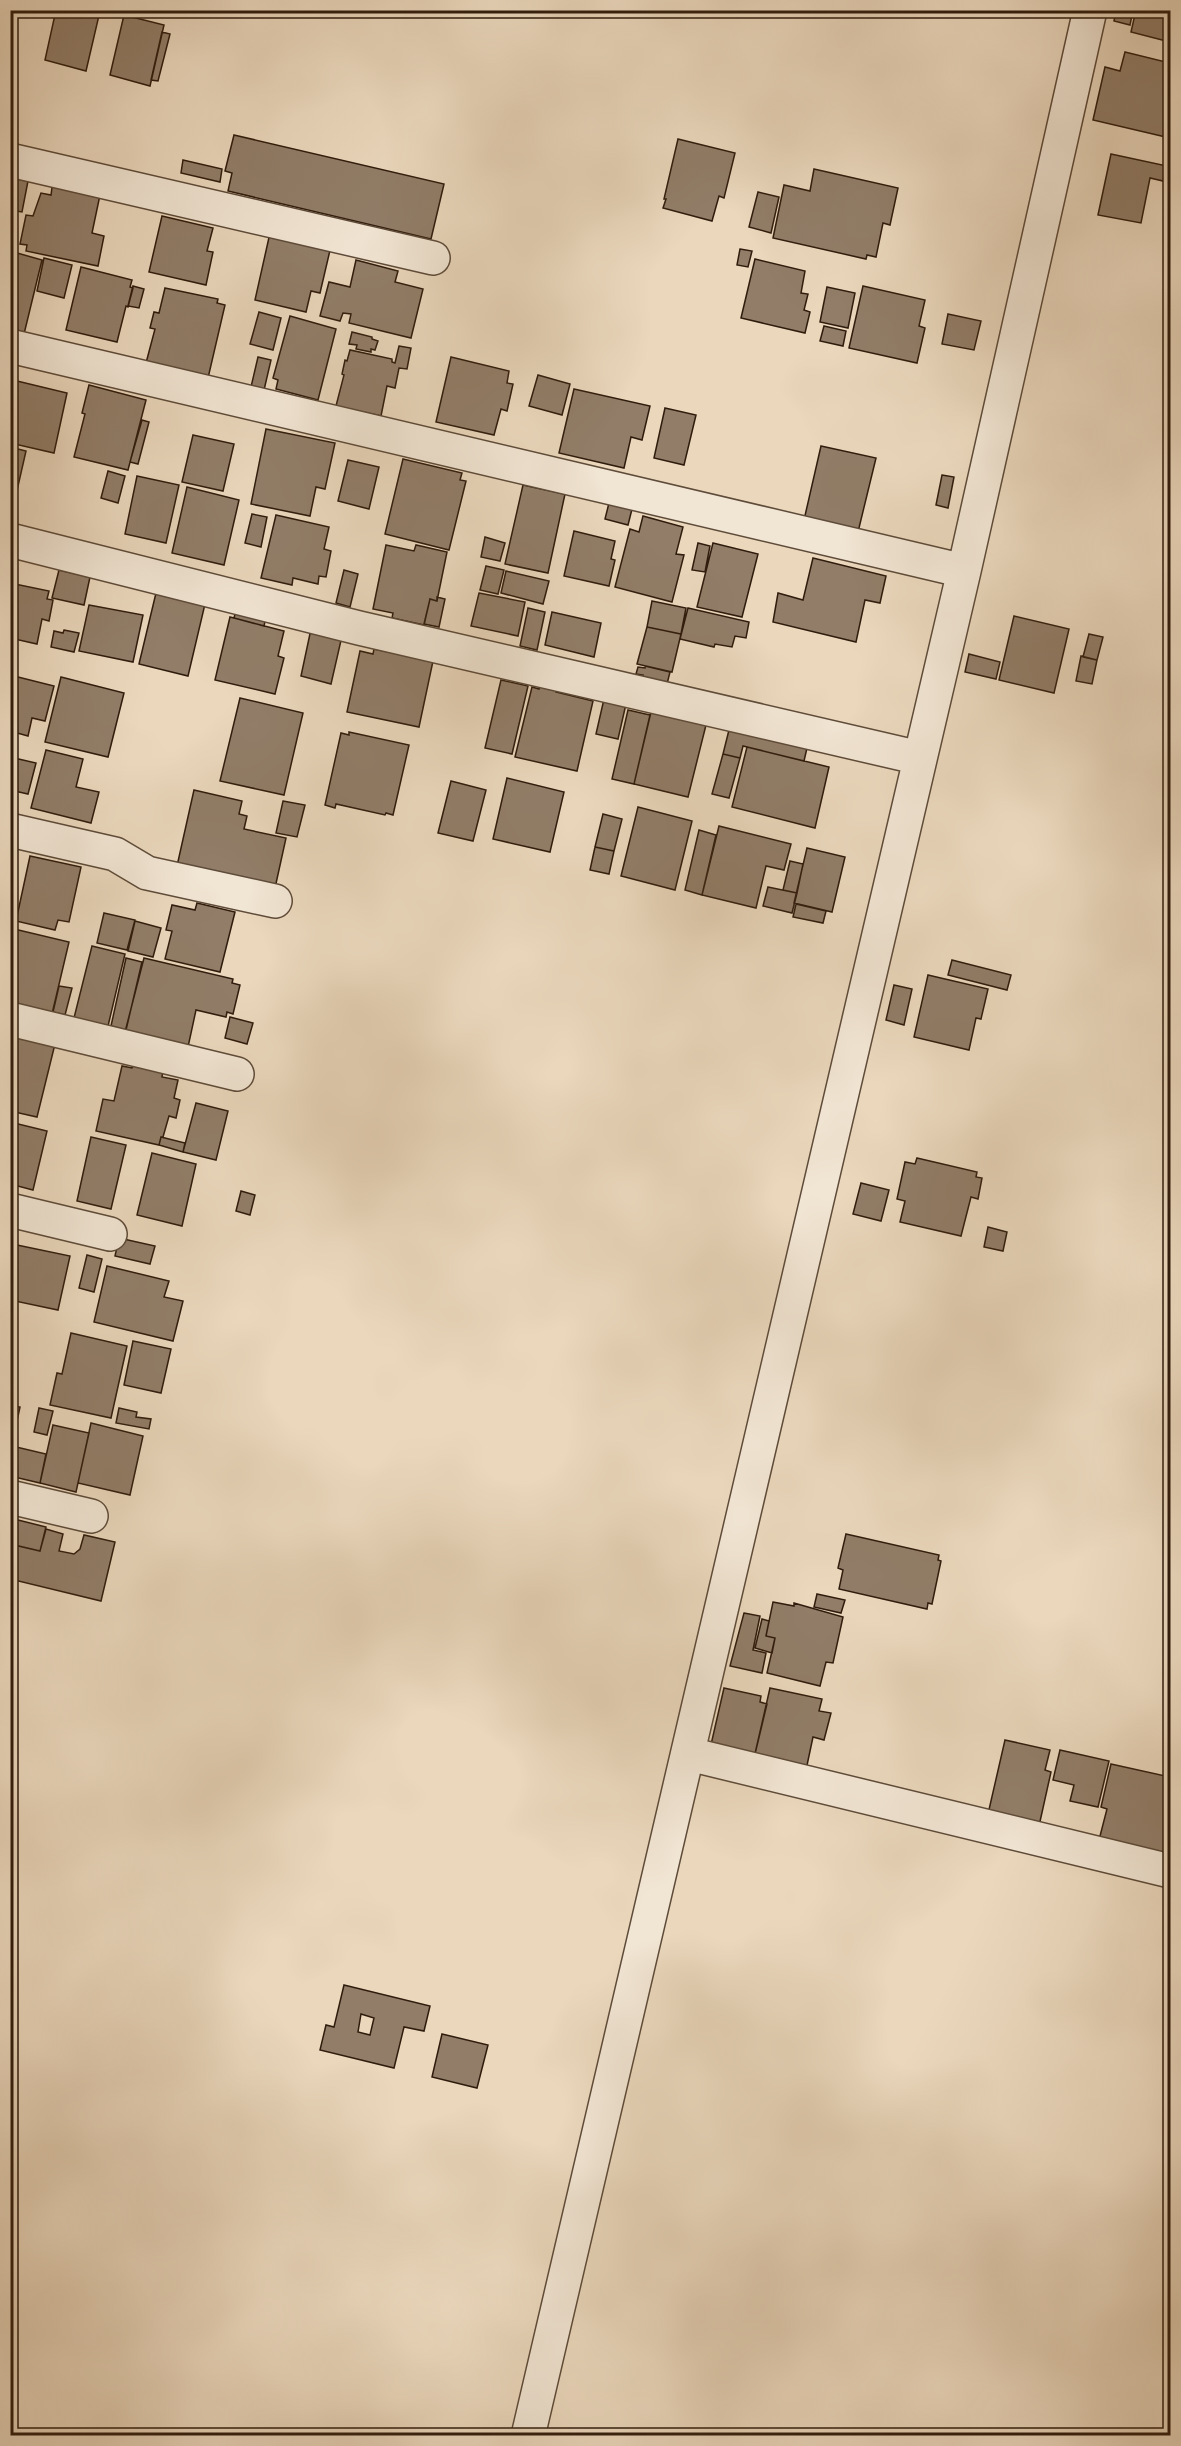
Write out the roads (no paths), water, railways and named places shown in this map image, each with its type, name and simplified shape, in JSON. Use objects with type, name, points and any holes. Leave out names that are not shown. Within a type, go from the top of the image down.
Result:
[{"type":"street","points":[[528,2436],[964,572],[1090,10]]},
{"type":"street","points":[[10,160],[433,258]]},
{"type":"street","points":[[10,346],[964,572]]},
{"type":"street","points":[[10,540],[359,628],[920,758]]},
{"type":"street","points":[[10,830],[115,854],[147,873],[275,901]]},
{"type":"street","points":[[10,1019],[237,1074]]},
{"type":"street","points":[[10,1210],[110,1234]]},
{"type":"street","points":[[10,1497],[91,1516]]},
{"type":"street","points":[[689,1754],[1170,1871]]}]
